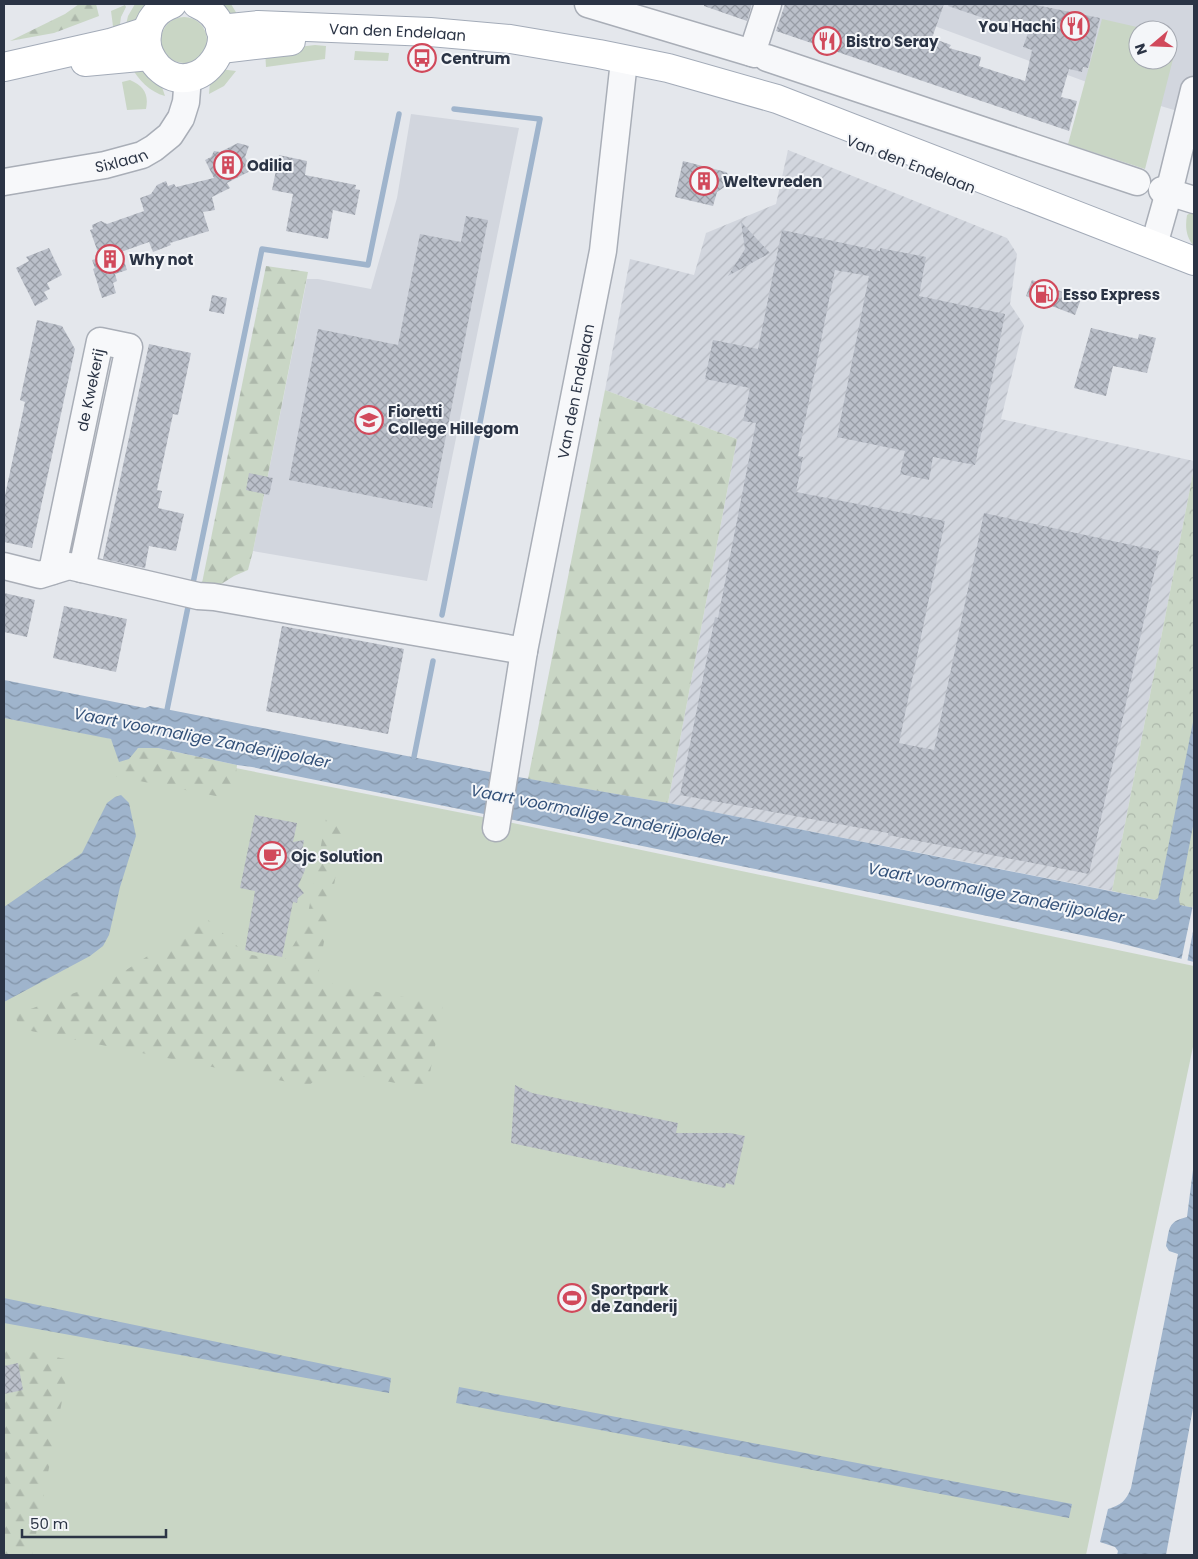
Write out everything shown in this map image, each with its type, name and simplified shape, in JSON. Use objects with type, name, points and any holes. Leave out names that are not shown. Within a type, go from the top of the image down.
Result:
[{"type":"main road","points":[[172,4],[162,8],[154,16],[149,44],[157,66],[166,73],[188,77],[206,70],[216,61],[221,39],[211,13],[197,4]]},
{"type":"main road","name":"Van den Endelaan","points":[[221,39],[258,25],[430,32],[510,39],[668,68],[777,99],[1194,261]]},
{"type":"main road","name":"Van den Endelaan","points":[[221,39],[280,42],[352,38],[487,48],[623,70],[762,108],[1194,273]]},
{"type":"main road","points":[[4,68],[110,42],[149,44]]},
{"type":"street","points":[[588,4],[766,58],[1137,182]]},
{"type":"street","points":[[768,4],[766,58],[777,99]]},
{"type":"street","name":"Van den Endelaan","points":[[496,828],[524,651],[603,251],[623,70]]},
{"type":"street","name":"Sixlaan","points":[[4,182],[105,165],[142,155],[170,135],[181,118],[186,102],[188,77]]},
{"type":"street","points":[[1154,245],[1165,191],[1194,90]]},
{"type":"street","points":[[1165,191],[1194,200]]},
{"type":"street","name":"de Kwekerij","points":[[52,571],[100,341],[129,347],[82,568]]},
{"type":"street","points":[[4,566],[40,575],[69,566],[82,568],[171,591],[524,651]]},
{"type":"shaded area","points":[[875,4],[1194,4],[1194,116],[1111,91]]},
{"type":"shaded area","name":"Fioretti College Hillegom","points":[[411,114],[519,128],[427,581],[253,551],[307,279],[318,279],[371,289],[397,198]]},
{"type":"shaded area","points":[[788,150],[1007,238],[1017,254],[1010,304],[1024,325],[1001,419],[1194,461],[1112,891],[668,803],[737,439],[605,390],[630,259],[694,275],[706,233],[776,204]]},
{"type":"green space","points":[[79,4],[96,4],[99,16],[54,33],[10,41],[65,14]]},
{"type":"green space","points":[[135,4],[154,4],[143,18],[125,29],[128,16]]},
{"type":"green space","points":[[213,4],[231,4],[240,19],[233,19]]},
{"type":"green space","points":[[125,5],[119,31],[114,34],[111,11]]},
{"type":"green space","points":[[184,17],[197,21],[203,27],[207,40],[203,53],[197,59],[184,63],[171,59],[165,53],[161,40],[165,27],[171,21]]},
{"type":"green space","points":[[1102,19],[1128,25],[1128,70],[1170,70],[1145,169],[1068,144]]},
{"type":"green space","points":[[315,45],[326,46],[325,59],[266,67],[265,51]]},
{"type":"green space","points":[[355,51],[389,53],[388,61],[354,60]]},
{"type":"green space","points":[[134,64],[161,84],[165,96],[154,92],[141,81],[131,66]]},
{"type":"green space","points":[[220,69],[236,71],[224,86],[209,94],[210,82]]},
{"type":"green space","points":[[130,80],[139,85],[144,91],[147,99],[146,109],[127,110],[122,82]]},
{"type":"green space","points":[[1194,211],[1194,246],[1188,235],[1186,224],[1187,215]]},
{"type":"green space","points":[[266,266],[308,272],[248,570],[218,586],[202,583]]},
{"type":"green space","points":[[605,390],[737,439],[668,803],[528,779]]},
{"type":"green space","points":[[1194,468],[1194,908],[1112,891]]},
{"type":"green space","name":"Sportpark de Zanderij","points":[[4,718],[104,737],[111,739],[114,744],[508,822],[1194,966],[1194,1042],[1086,1555],[4,1555]]},
{"type":"green space","points":[[138,748],[158,748],[237,765],[234,792],[231,799],[114,776]]},
{"type":"green space","points":[[326,819],[345,823],[317,981],[443,1004],[427,1089],[328,1070],[308,1086],[21,1029],[14,1015],[117,976],[206,918],[246,954],[284,961],[306,924]]},
{"type":"green space","points":[[4,1346],[70,1360],[32,1555],[4,1555]]},
{"type":"water","name":"Vaart voormalige Zanderijpolder","points":[[4,680],[145,708],[150,706],[484,771],[668,803],[1155,900],[1158,898],[1194,717],[1194,821],[1179,899],[1180,905],[1194,908],[1194,962],[1111,941],[158,748],[138,748],[129,759],[119,762],[111,739],[4,718]]},
{"type":"water","points":[[121,795],[129,803],[136,836],[120,887],[109,935],[103,946],[90,956],[4,1002],[4,907],[82,853],[107,803]]},
{"type":"water","points":[[1194,1162],[1194,1403],[1166,1555],[1117,1555],[1118,1551],[1115,1547],[1100,1542],[1108,1509],[1122,1502],[1131,1488],[1178,1254],[1169,1251],[1166,1246],[1168,1235],[1170,1227],[1176,1221],[1187,1217]]},
{"type":"water","points":[[4,1298],[391,1378],[389,1393],[4,1323]]},
{"type":"water","points":[[459,1387],[1072,1504],[1069,1518],[456,1403]]},
{"type":"pier","points":[[1193,905],[1194,926],[1187,963],[1181,961]]},
{"type":"building","points":[[704,4],[752,4],[747,21],[704,6]]},
{"type":"building","points":[[785,4],[944,4],[932,38],[951,45],[949,48],[981,57],[979,66],[1025,81],[1032,50],[1023,47],[1028,33],[948,6],[949,4],[1031,4],[1100,18],[1088,68],[1083,67],[1082,72],[1069,69],[1061,97],[1077,101],[1069,131],[776,31]]},
{"type":"building","points":[[238,143],[249,146],[245,157],[252,170],[227,183],[230,188],[212,197],[215,210],[203,212],[209,231],[170,243],[171,245],[153,252],[149,242],[121,252],[127,270],[115,274],[117,281],[113,283],[116,293],[102,298],[93,269],[95,268],[92,260],[100,258],[90,230],[93,229],[92,225],[101,221],[107,224],[144,211],[140,198],[151,194],[157,185],[166,181],[168,186],[174,184],[176,187],[214,178],[205,160],[211,157],[214,151],[220,152]]},
{"type":"building","points":[[279,155],[307,161],[305,175],[356,185],[355,189],[360,190],[355,215],[333,210],[328,239],[286,231],[293,194],[272,190]]},
{"type":"building","name":"Weltevreden","points":[[683,161],[726,172],[731,177],[729,184],[717,192],[713,206],[675,197]]},
{"type":"building","points":[[466,216],[488,220],[432,508],[289,480],[318,329],[398,345],[420,234],[461,242]]},
{"type":"building","points":[[741,222],[770,253],[728,276],[745,249]]},
{"type":"building","points":[[782,230],[880,251],[880,248],[926,257],[919,296],[1005,314],[975,465],[933,457],[929,480],[900,474],[905,451],[837,437],[869,276],[835,270],[798,456],[803,457],[796,492],[945,521],[899,743],[934,750],[984,513],[1159,551],[1089,874],[888,835],[888,833],[680,795],[715,617],[718,618],[756,423],[743,421],[750,388],[705,379],[713,340],[758,349]]},
{"type":"building","points":[[49,248],[62,275],[47,283],[50,289],[44,292],[48,299],[35,306],[16,268],[29,261],[26,257]]},
{"type":"building","points":[[1032,280],[1081,299],[1075,315],[1026,296]]},
{"type":"building","points":[[212,295],[227,298],[224,314],[209,311]]},
{"type":"building","points":[[37,320],[62,326],[75,349],[32,548],[4,542],[4,500],[25,402],[20,400]]},
{"type":"building","points":[[1091,328],[1138,339],[1139,334],[1156,338],[1147,373],[1113,366],[1106,396],[1074,388]]},
{"type":"building","points":[[149,344],[191,353],[178,415],[173,414],[157,490],[162,491],[158,508],[184,514],[176,551],[149,546],[145,568],[103,559]]},
{"type":"building","points":[[249,473],[273,478],[269,495],[246,490]]},
{"type":"building","points":[[4,593],[35,600],[27,637],[4,632]]},
{"type":"building","points":[[64,606],[127,619],[116,672],[53,658]]},
{"type":"building","points":[[282,626],[404,649],[388,734],[266,711]]},
{"type":"building","points":[[255,815],[297,823],[293,842],[304,840],[302,852],[305,870],[298,886],[304,893],[298,898],[297,903],[293,902],[282,957],[245,950],[255,891],[240,888]]},
{"type":"building","points":[[515,1085],[532,1093],[678,1123],[676,1133],[730,1133],[745,1136],[734,1185],[726,1183],[725,1188],[511,1143]]},
{"type":"building","points":[[18,1363],[23,1390],[4,1394],[4,1366]]},
{"type":"waterway","points":[[442,615],[540,119],[454,109]]},
{"type":"waterway","points":[[192,588],[262,249],[368,265],[399,114]]},
{"type":"waterway","points":[[167,710],[189,602]]},
{"type":"waterway","points":[[414,757],[433,661]]},
{"type":"place","name":"You Hachi","points":[[1075,26]]},
{"type":"place","name":"Bistro Seray","points":[[827,41]]},
{"type":"place","name":"Centrum","points":[[422,58]]},
{"type":"place","name":"Odilia","points":[[228,165]]},
{"type":"place","name":"Weltevreden","points":[[704,181]]},
{"type":"place","name":"Why not","points":[[110,259]]},
{"type":"place","name":"Esso Express","points":[[1044,294]]},
{"type":"place","name":"Fioretti College Hillegom","points":[[369,420]]},
{"type":"place","name":"Ojc Solution","points":[[272,856]]},
{"type":"place","name":"Sportpark de Zanderij","points":[[572,1298]]}]
